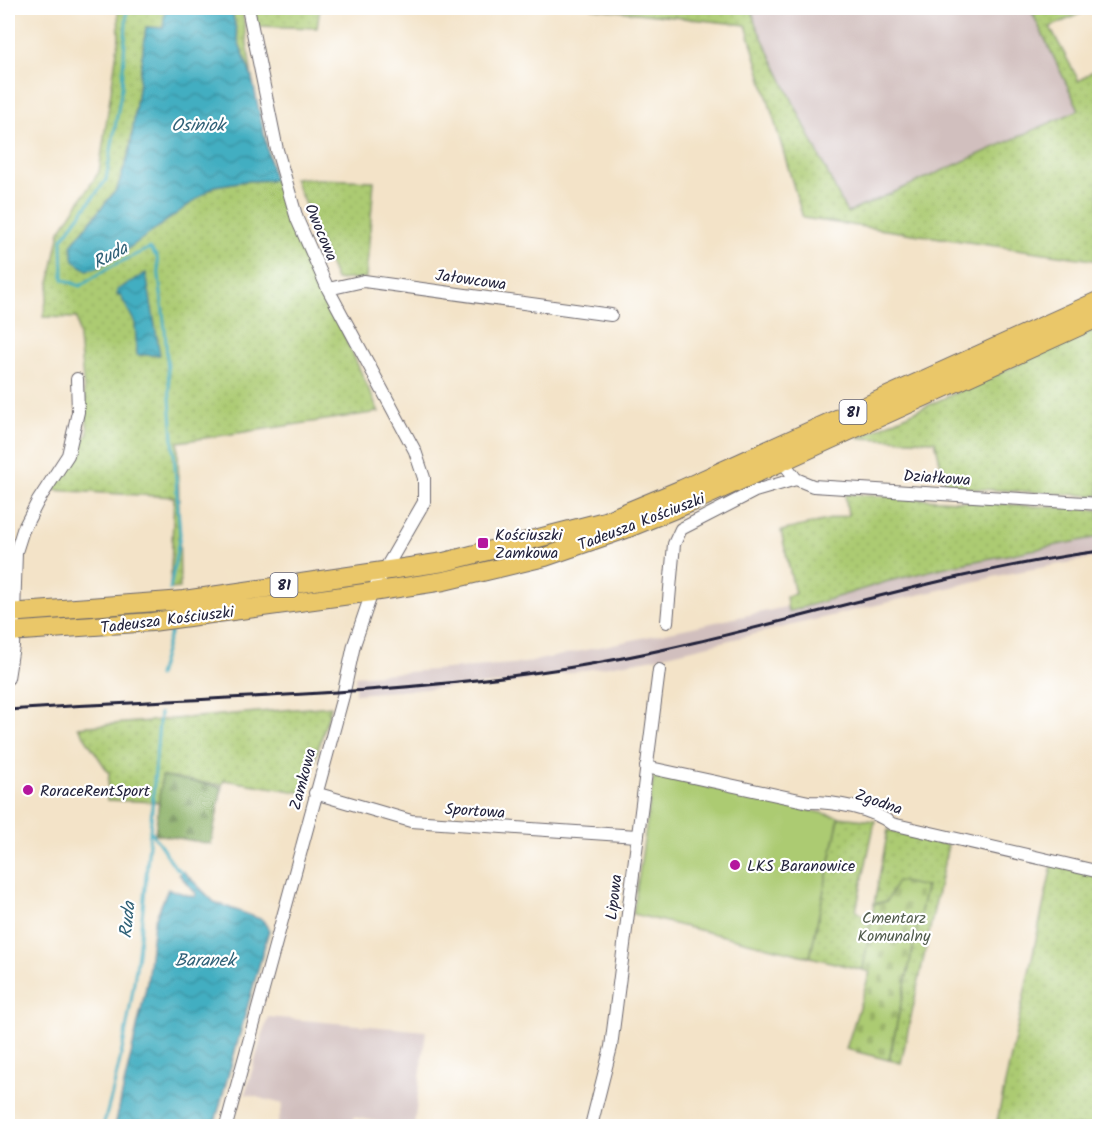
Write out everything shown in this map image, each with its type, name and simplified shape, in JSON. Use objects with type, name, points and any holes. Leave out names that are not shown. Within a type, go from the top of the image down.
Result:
[{"type":"main road","name":"Tadeusza Kościuszki","points":[[10,613],[184,600],[384,571],[493,552],[623,514],[1100,300]]},
{"type":"main road","name":"Tadeusza Kościuszki","points":[[10,632],[152,622],[372,592],[497,570],[578,547],[676,509],[1100,317]]},
{"type":"street","name":"Owocowa","points":[[248,8],[286,185],[311,253],[415,451]]},
{"type":"street","name":"Jałowcowa","points":[[328,289],[363,281],[611,315]]},
{"type":"street","points":[[8,678],[12,551],[38,501],[68,455],[78,412],[77,379]]},
{"type":"street","name":"Zamkowa","points":[[226,1126],[343,696],[354,645],[372,592],[424,502],[424,478],[415,451]]},
{"type":"street","points":[[667,622],[674,544],[681,529],[755,491],[796,478],[782,461]]},
{"type":"street","name":"Działkowa","points":[[796,478],[813,486],[834,488],[1100,504]]},
{"type":"street","name":"Lipowa","points":[[591,1126],[611,1047],[659,670]]},
{"type":"street","name":"Zgodna","points":[[646,767],[809,802],[828,802],[881,816],[892,824],[1100,872]]},
{"type":"street","name":"Sportowa","points":[[315,794],[411,821],[637,836]]},
{"type":"shaded area","points":[[752,8],[1030,8],[1079,110],[850,218],[755,23]]},
{"type":"shaded area","points":[[1099,537],[1099,557],[1006,574],[655,658],[510,683],[355,694],[355,676],[525,663],[790,606],[951,566]]},
{"type":"shaded area","points":[[268,1017],[426,1031],[414,1126],[400,1126],[353,1117],[353,1126],[277,1126],[283,1104],[245,1094]]},
{"type":"green space","points":[[118,8],[198,8],[166,10],[163,28],[146,27],[130,150],[117,189],[71,245],[97,268],[215,186],[245,181],[274,180],[379,412],[178,442],[180,588],[170,589],[174,497],[53,490],[88,433],[77,318],[43,317],[60,231],[99,172],[119,37]]},
{"type":"green space","points":[[224,8],[242,8],[252,78],[239,43],[232,11]]},
{"type":"green space","points":[[254,8],[320,8],[317,28],[257,26]]},
{"type":"green space","points":[[591,8],[752,8],[755,23],[847,213],[1079,110],[1030,8],[1093,8],[1050,27],[1079,81],[1099,66],[1099,261],[803,218],[746,25]]},
{"type":"green space","points":[[294,178],[374,181],[366,278],[336,280]]},
{"type":"green space","points":[[1099,327],[1099,496],[946,487],[935,441],[857,438]]},
{"type":"green space","points":[[845,494],[1099,510],[1099,537],[950,566],[889,581],[788,612],[786,596],[795,594],[781,531],[848,515]]},
{"type":"green space","points":[[331,706],[305,793],[224,780],[222,785],[162,777],[159,802],[107,800],[109,773],[78,727]]},
{"type":"green space","name":"LKS Baranowice","points":[[654,774],[839,817],[810,957],[633,914]]},
{"type":"green space","points":[[162,776],[222,787],[211,844],[155,834]]},
{"type":"green space","points":[[839,817],[875,821],[856,911],[871,921],[863,970],[810,957]]},
{"type":"green space","points":[[888,830],[948,845],[901,1063],[889,1060],[926,887],[892,895],[887,901],[874,904]]},
{"type":"green space","points":[[1052,865],[1099,876],[1099,1126],[996,1126]]},
{"type":"green space","name":"Cmentarz Komunalny","points":[[897,881],[926,887],[889,1060],[846,1049],[870,972],[863,970],[874,904],[887,901]]},
{"type":"water","name":"Osiniok","points":[[224,8],[232,11],[239,43],[252,78],[274,180],[245,181],[215,186],[128,249],[97,268],[87,270],[74,261],[71,245],[117,189],[130,150],[146,27],[163,28],[165,10]]},
{"type":"water","points":[[146,273],[160,355],[137,355],[135,323],[120,295],[117,295],[117,290]]},
{"type":"water","name":"Baranek","points":[[183,871],[214,902],[263,920],[269,930],[214,1126],[115,1126],[147,983],[154,922],[168,889],[194,897],[196,894],[179,874]]},
{"type":"waterway","name":"Ruda","points":[[127,8],[122,87],[106,180],[62,239],[63,279],[80,286],[112,266],[150,248],[157,257],[165,330],[180,535],[170,589]]},
{"type":"waterway","name":"Ruda","points":[[158,676],[171,630]]},
{"type":"waterway","name":"Ruda","points":[[103,1126],[127,1025],[135,974],[147,870],[160,713]]},
{"type":"waterway","points":[[150,830],[175,867],[182,872]]},
{"type":"railway","points":[[8,710],[433,685],[573,667],[705,640],[967,575],[1100,551]]},
{"type":"place","name":"Kościuszki Zamkowa","points":[[483,543]]},
{"type":"place","name":"RoraceRentSport","points":[[28,790]]},
{"type":"place","name":"LKS Baranowice","points":[[735,865]]}]
